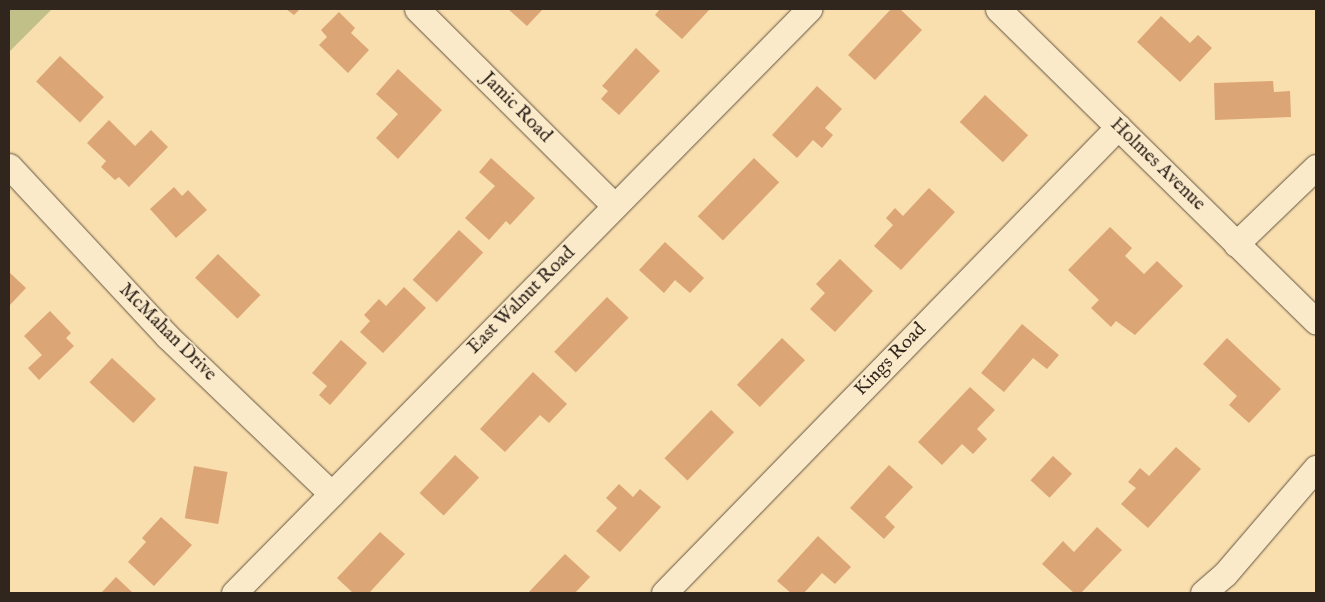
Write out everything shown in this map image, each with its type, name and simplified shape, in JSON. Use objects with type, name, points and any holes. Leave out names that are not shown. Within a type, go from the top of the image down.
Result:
[{"type":"street","name":"Jamic Road","points":[[417,9],[615,206]]},
{"type":"street","name":"East Walnut Road","points":[[234,593],[809,9]]},
{"type":"street","name":"Holmes Avenue","points":[[998,9],[1316,322]]},
{"type":"street","name":"Kings Road","points":[[664,593],[1118,127]]},
{"type":"street","name":"McMahan Drive","points":[[9,166],[167,336],[332,494]]},
{"type":"street","points":[[1236,244],[1316,167]]},
{"type":"street","points":[[1203,593],[1225,574],[1316,468]]},
{"type":"green space","points":[[9,9],[52,9],[9,52]]},
{"type":"building","points":[[286,9],[300,9],[294,15]]},
{"type":"building","points":[[508,9],[543,9],[527,26]]},
{"type":"building","points":[[660,9],[710,9],[682,39],[655,15]]},
{"type":"building","points":[[891,9],[900,9],[922,30],[875,80],[848,55]]},
{"type":"building","points":[[339,12],[355,28],[351,33],[369,50],[348,73],[319,45],[327,37],[321,30]]},
{"type":"building","points":[[1161,16],[1190,43],[1198,35],[1212,48],[1180,82],[1137,42]]},
{"type":"building","points":[[636,48],[660,71],[619,115],[601,99],[608,91],[602,86]]},
{"type":"building","points":[[60,56],[104,97],[80,123],[36,82]]},
{"type":"building","points":[[398,69],[442,110],[398,159],[376,138],[398,114],[376,94]]},
{"type":"building","points":[[1273,81],[1274,92],[1290,91],[1291,117],[1215,120],[1214,83]]},
{"type":"building","points":[[817,86],[842,109],[825,128],[833,135],[822,148],[813,140],[797,158],[772,135]]},
{"type":"building","points":[[985,95],[1028,135],[1003,162],[960,122]]},
{"type":"building","points":[[109,120],[135,146],[151,130],[168,147],[129,187],[119,177],[115,180],[101,167],[106,161],[87,143]]},
{"type":"building","points":[[491,158],[535,198],[510,225],[506,221],[489,240],[465,218],[495,186],[479,172]]},
{"type":"building","points":[[754,158],[779,182],[723,241],[698,216]]},
{"type":"building","points":[[174,187],[182,196],[188,190],[207,210],[176,238],[150,209]]},
{"type":"building","points":[[929,188],[955,212],[901,270],[874,246],[893,225],[886,218],[895,208],[903,216]]},
{"type":"building","points":[[1110,227],[1132,248],[1125,256],[1144,274],[1157,261],[1183,286],[1135,335],[1116,321],[1111,327],[1091,308],[1099,300],[1068,270]]},
{"type":"building","points":[[459,230],[483,253],[437,302],[413,280]]},
{"type":"building","points":[[665,242],[704,278],[690,293],[675,280],[664,293],[639,270]]},
{"type":"building","points":[[218,254],[260,295],[238,319],[195,278]]},
{"type":"building","points":[[840,259],[873,291],[835,332],[810,309],[825,293],[816,284]]},
{"type":"building","points":[[9,272],[26,288],[9,306]]},
{"type":"building","points":[[404,287],[426,308],[383,353],[360,332],[370,321],[364,315],[379,299],[386,306]]},
{"type":"building","points":[[607,297],[629,318],[576,373],[554,352]]},
{"type":"building","points":[[50,311],[71,333],[66,338],[74,346],[39,380],[28,368],[42,355],[24,336]]},
{"type":"building","points":[[1022,324],[1059,355],[1047,369],[1033,358],[1004,392],[981,373]]},
{"type":"building","points":[[782,338],[805,360],[760,407],[737,385]]},
{"type":"building","points":[[1227,338],[1281,389],[1249,423],[1229,405],[1237,396],[1203,364]]},
{"type":"building","points":[[341,340],[367,363],[330,405],[319,395],[327,386],[312,373]]},
{"type":"building","points":[[112,358],[156,399],[133,423],[89,382]]},
{"type":"building","points":[[533,372],[567,404],[549,423],[540,415],[505,452],[480,429]]},
{"type":"building","points":[[970,387],[995,410],[977,429],[987,439],[973,454],[962,444],[942,465],[918,442]]},
{"type":"building","points":[[711,410],[734,432],[687,480],[664,458]]},
{"type":"building","points":[[1176,447],[1201,469],[1148,528],[1121,504],[1136,488],[1128,482],[1140,468],[1149,476]]},
{"type":"building","points":[[455,455],[479,478],[444,516],[420,493]]},
{"type":"building","points":[[1053,456],[1072,474],[1050,498],[1030,480]]},
{"type":"building","points":[[889,465],[913,487],[885,517],[895,527],[884,539],[850,508]]},
{"type":"building","points":[[194,466],[227,472],[218,524],[185,518]]},
{"type":"building","points":[[619,484],[633,497],[640,489],[661,507],[620,552],[596,531],[617,508],[606,498]]},
{"type":"building","points":[[161,517],[192,545],[154,586],[128,562],[146,542],[142,538]]},
{"type":"building","points":[[1097,527],[1122,550],[1081,593],[1074,593],[1042,564],[1063,541],[1074,552]]},
{"type":"building","points":[[380,532],[405,554],[369,593],[353,593],[337,578]]},
{"type":"building","points":[[818,536],[851,567],[835,584],[822,573],[804,593],[791,593],[777,581]]},
{"type":"building","points":[[565,554],[590,577],[575,593],[528,593]]},
{"type":"building","points":[[116,577],[133,593],[101,593]]}]
